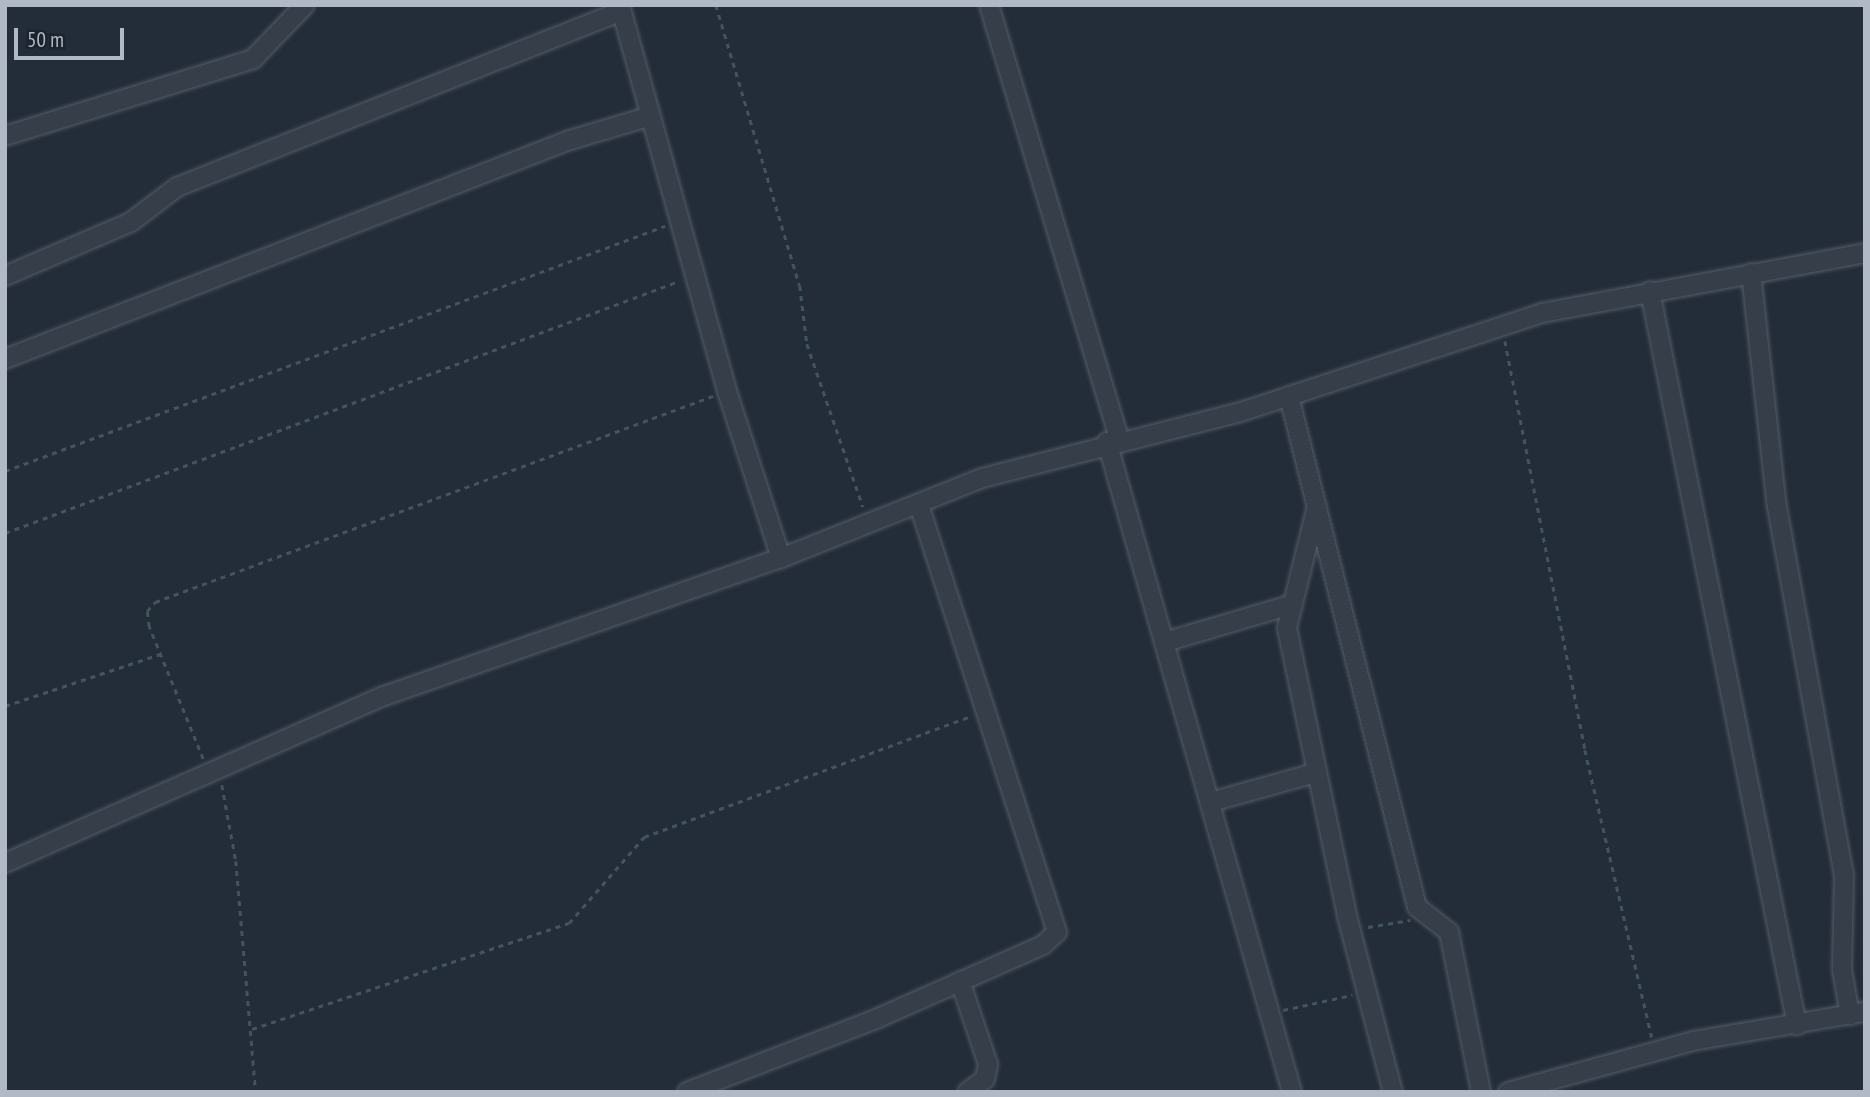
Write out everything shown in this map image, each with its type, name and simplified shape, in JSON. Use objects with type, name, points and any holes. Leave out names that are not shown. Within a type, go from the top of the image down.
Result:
[{"type":"street","points":[[5,136],[253,59],[305,5]]},
{"type":"street","points":[[989,5],[1113,441],[1165,642],[1292,1092]]},
{"type":"street","points":[[5,276],[131,222],[177,187],[620,8],[680,221],[699,276],[727,391],[781,558]]},
{"type":"street","points":[[5,359],[570,140],[651,116]]},
{"type":"street","points":[[5,863],[384,696],[781,558],[919,504],[1113,441],[1289,397],[1502,324],[1650,291],[1865,253]]},
{"type":"street","points":[[1508,1092],[1656,1054],[1857,1013],[1842,970],[1844,874],[1777,507],[1751,273]]},
{"type":"street","points":[[1650,291],[1797,1025]]},
{"type":"street","points":[[1289,397],[1364,680],[1374,754],[1417,907],[1449,932],[1481,1092]]},
{"type":"street","points":[[1318,503],[1290,605],[1287,628],[1315,773],[1366,992],[1393,1092]]},
{"type":"street","points":[[687,1092],[960,981],[1057,932],[919,504]]},
{"type":"street","points":[[1165,642],[1290,605]]},
{"type":"street","points":[[1211,802],[1315,773]]},
{"type":"street","points":[[960,981],[988,1064],[985,1079],[967,1092]]},
{"type":"path","points":[[716,5],[800,286],[807,344],[869,524]]},
{"type":"path","points":[[5,471],[680,221]]},
{"type":"path","points":[[5,533],[699,276]]},
{"type":"path","points":[[1502,324],[1585,750],[1656,1054]]},
{"type":"path","points":[[256,1092],[252,1028],[214,770],[160,654],[147,619],[155,602],[727,391]]},
{"type":"path","points":[[5,706],[160,654]]},
{"type":"path","points":[[252,1028],[569,923],[644,837],[987,711]]},
{"type":"path","points":[[1351,930],[1430,917]]},
{"type":"path","points":[[1269,1013],[1366,992]]}]
